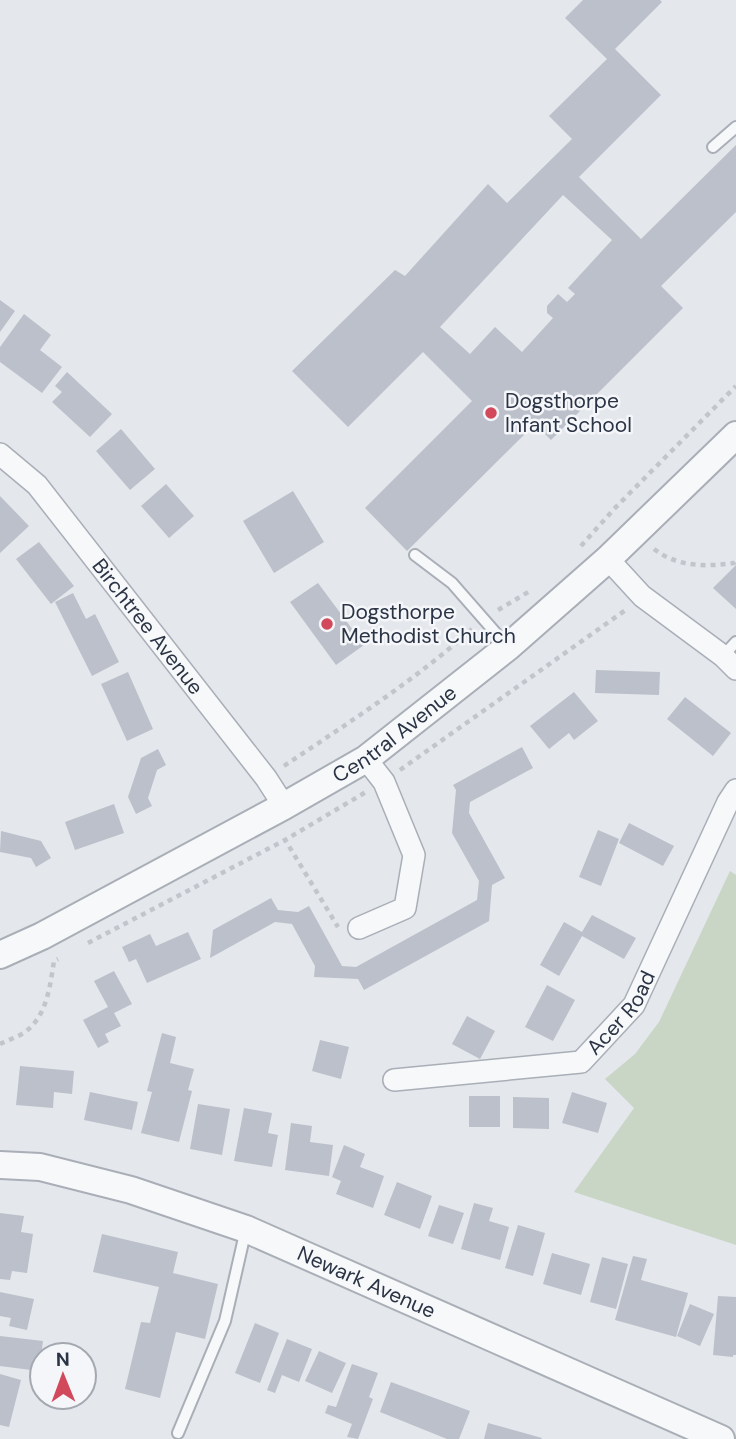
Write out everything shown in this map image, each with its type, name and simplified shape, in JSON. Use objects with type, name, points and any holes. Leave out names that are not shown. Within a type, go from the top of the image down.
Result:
[{"type":"street","name":"Central Avenue","points":[[0,955],[42,936],[366,759],[508,647],[608,559],[736,435]]},
{"type":"street","name":"Birchtree Avenue","points":[[0,454],[37,485],[266,778],[278,809]]},
{"type":"street","points":[[608,559],[642,596],[732,656]]},
{"type":"street","points":[[359,928],[405,908],[414,855],[384,782],[366,759]]},
{"type":"street","name":"Acer Road","points":[[394,1080],[581,1062],[634,1005],[736,790]]},
{"type":"street","name":"Newark Avenue","points":[[0,1165],[40,1167],[131,1190],[246,1229],[721,1439]]},
{"type":"lane","points":[[713,147],[736,127]]},
{"type":"lane","points":[[415,555],[453,583],[508,647]]},
{"type":"lane","points":[[178,1433],[225,1321],[246,1229]]},
{"type":"path","points":[[579,548],[736,386]]},
{"type":"path","points":[[614,509],[657,552],[677,562],[709,567],[736,561]]},
{"type":"path","points":[[266,778],[364,713],[440,658],[484,618],[530,591]]},
{"type":"path","points":[[278,809],[285,840],[342,934],[359,928]]},
{"type":"green space","points":[[730,871],[736,875],[736,1245],[574,1192],[634,1108],[605,1079],[635,1054],[659,1022]]},
{"type":"building","points":[[583,0],[662,2],[615,49],[661,95],[579,177],[641,239],[736,145],[736,212],[661,286],[683,308],[551,440],[535,424],[407,551],[365,508],[472,401],[423,352],[348,427],[292,371],[395,270],[405,276],[488,184],[507,203],[572,139],[549,116],[607,59],[565,18]],"holes":[[[563,195],[612,240],[568,288],[575,294],[567,302],[558,294],[547,306],[547,313],[553,318],[522,352],[495,327],[470,354],[440,327]]]},
{"type":"building","points":[[0,300],[15,311],[0,332]]},
{"type":"building","points":[[24,314],[51,335],[40,350],[62,367],[42,393],[0,362],[0,347]]},
{"type":"building","points":[[67,372],[112,414],[90,437],[52,402],[62,392],[55,386]]},
{"type":"building","points":[[121,429],[155,469],[130,490],[96,451]]},
{"type":"building","points":[[166,484],[194,516],[169,538],[141,506]]},
{"type":"building","points":[[293,491],[324,542],[274,573],[243,521]]},
{"type":"building","points":[[0,496],[29,526],[0,553]]},
{"type":"building","points":[[39,542],[74,586],[51,604],[16,559]]},
{"type":"building","points":[[736,565],[736,609],[713,588]]},
{"type":"building","name":"Dogsthorpe Methodist Church","points":[[318,583],[364,645],[336,665],[290,602]]},
{"type":"building","points":[[73,593],[86,619],[95,614],[119,662],[92,676],[55,602]]},
{"type":"building","points":[[596,670],[660,672],[659,695],[595,693]]},
{"type":"building","points":[[128,672],[153,729],[127,741],[101,684]]},
{"type":"building","points":[[574,692],[598,721],[574,740],[569,733],[549,749],[530,726]]},
{"type":"building","points":[[685,697],[731,733],[713,756],[667,719]]},
{"type":"building","points":[[522,747],[533,768],[470,802],[469,813],[505,878],[492,885],[489,921],[364,990],[358,979],[314,977],[315,966],[292,924],[275,922],[210,958],[213,930],[271,898],[278,910],[298,912],[309,906],[342,966],[356,967],[477,900],[479,881],[452,833],[456,790],[453,785]]},
{"type":"building","points":[[158,749],[166,765],[157,770],[148,798],[152,806],[136,814],[128,797],[141,758]]},
{"type":"building","points":[[114,804],[124,833],[75,850],[65,822]]},
{"type":"building","points":[[629,823],[674,846],[663,866],[619,843]]},
{"type":"building","points":[[598,830],[619,839],[601,886],[579,877]]},
{"type":"building","points":[[1,831],[41,841],[51,858],[36,867],[31,858],[0,852]]},
{"type":"building","points":[[592,915],[636,938],[624,959],[582,936],[559,976],[540,965],[564,922],[582,932]]},
{"type":"building","points":[[188,932],[201,959],[147,983],[136,959],[129,962],[122,947],[150,934],[156,946]]},
{"type":"building","points":[[114,971],[132,1004],[114,1013],[121,1026],[105,1034],[109,1042],[98,1048],[83,1020],[108,1007],[94,981]]},
{"type":"building","points":[[547,985],[575,1000],[553,1041],[525,1027]]},
{"type":"building","points":[[467,1016],[495,1031],[480,1059],[452,1044]]},
{"type":"building","points":[[162,1033],[176,1037],[170,1063],[194,1069],[188,1090],[192,1091],[179,1142],[141,1133],[152,1092],[147,1091]]},
{"type":"building","points":[[320,1040],[349,1047],[341,1079],[312,1071]]},
{"type":"building","points":[[20,1066],[74,1071],[72,1094],[54,1092],[53,1108],[16,1105]]},
{"type":"building","points":[[90,1092],[138,1102],[132,1130],[84,1120]]},
{"type":"building","points":[[572,1092],[607,1103],[598,1133],[562,1123]]},
{"type":"building","points":[[469,1096],[500,1096],[500,1127],[469,1127]]},
{"type":"building","points":[[513,1097],[549,1098],[549,1129],[513,1128]]},
{"type":"building","points":[[198,1104],[230,1109],[222,1155],[190,1149]]},
{"type":"building","points":[[244,1108],[272,1113],[268,1133],[278,1135],[272,1167],[234,1161]]},
{"type":"building","points":[[291,1123],[312,1126],[310,1142],[333,1145],[329,1176],[285,1170]]},
{"type":"building","points":[[344,1145],[365,1154],[360,1167],[384,1176],[373,1208],[336,1194],[341,1181],[332,1177]]},
{"type":"building","points":[[397,1182],[432,1196],[420,1229],[384,1215]]},
{"type":"building","points":[[474,1203],[493,1208],[489,1221],[509,1227],[500,1260],[461,1249]]},
{"type":"building","points":[[439,1205],[464,1213],[453,1244],[428,1236]]},
{"type":"building","points":[[0,1213],[24,1216],[21,1232],[33,1234],[27,1273],[12,1271],[10,1280],[0,1279]]},
{"type":"building","points":[[518,1225],[545,1233],[533,1276],[505,1268]]},
{"type":"building","points":[[102,1234],[178,1252],[173,1273],[218,1284],[205,1339],[176,1332],[160,1398],[125,1389],[141,1322],[150,1323],[159,1287],[93,1272]]},
{"type":"building","points":[[552,1253],[590,1264],[581,1295],[543,1284]]},
{"type":"building","points":[[633,1256],[647,1259],[641,1280],[688,1293],[676,1337],[615,1320]]},
{"type":"building","points":[[602,1257],[628,1264],[616,1309],[590,1302]]},
{"type":"building","points":[[0,1292],[34,1299],[27,1330],[9,1326],[11,1318],[0,1316]]},
{"type":"building","points":[[718,1296],[736,1297],[736,1355],[733,1357],[713,1355]]},
{"type":"building","points":[[690,1304],[714,1314],[700,1346],[677,1336]]},
{"type":"building","points":[[255,1323],[279,1333],[260,1383],[235,1373]]},
{"type":"building","points":[[0,1336],[43,1341],[28,1341],[28,1370],[0,1366]]},
{"type":"building","points":[[287,1339],[312,1349],[299,1382],[282,1375],[275,1393],[267,1390]]},
{"type":"building","points":[[319,1351],[346,1363],[332,1393],[305,1381]]},
{"type":"building","points":[[352,1364],[378,1373],[369,1397],[373,1399],[358,1439],[347,1437],[352,1424],[325,1413],[328,1405],[336,1407]]},
{"type":"building","points":[[0,1374],[21,1380],[9,1427],[0,1425]]},
{"type":"building","points":[[391,1382],[470,1411],[459,1439],[447,1439],[380,1412]]},
{"type":"building","points":[[488,1423],[542,1438],[484,1439]]},
{"type":"place","name":"Dogsthorpe Infant School","points":[[491,413]]},
{"type":"place","name":"Dogsthorpe Methodist Church","points":[[327,624]]}]
